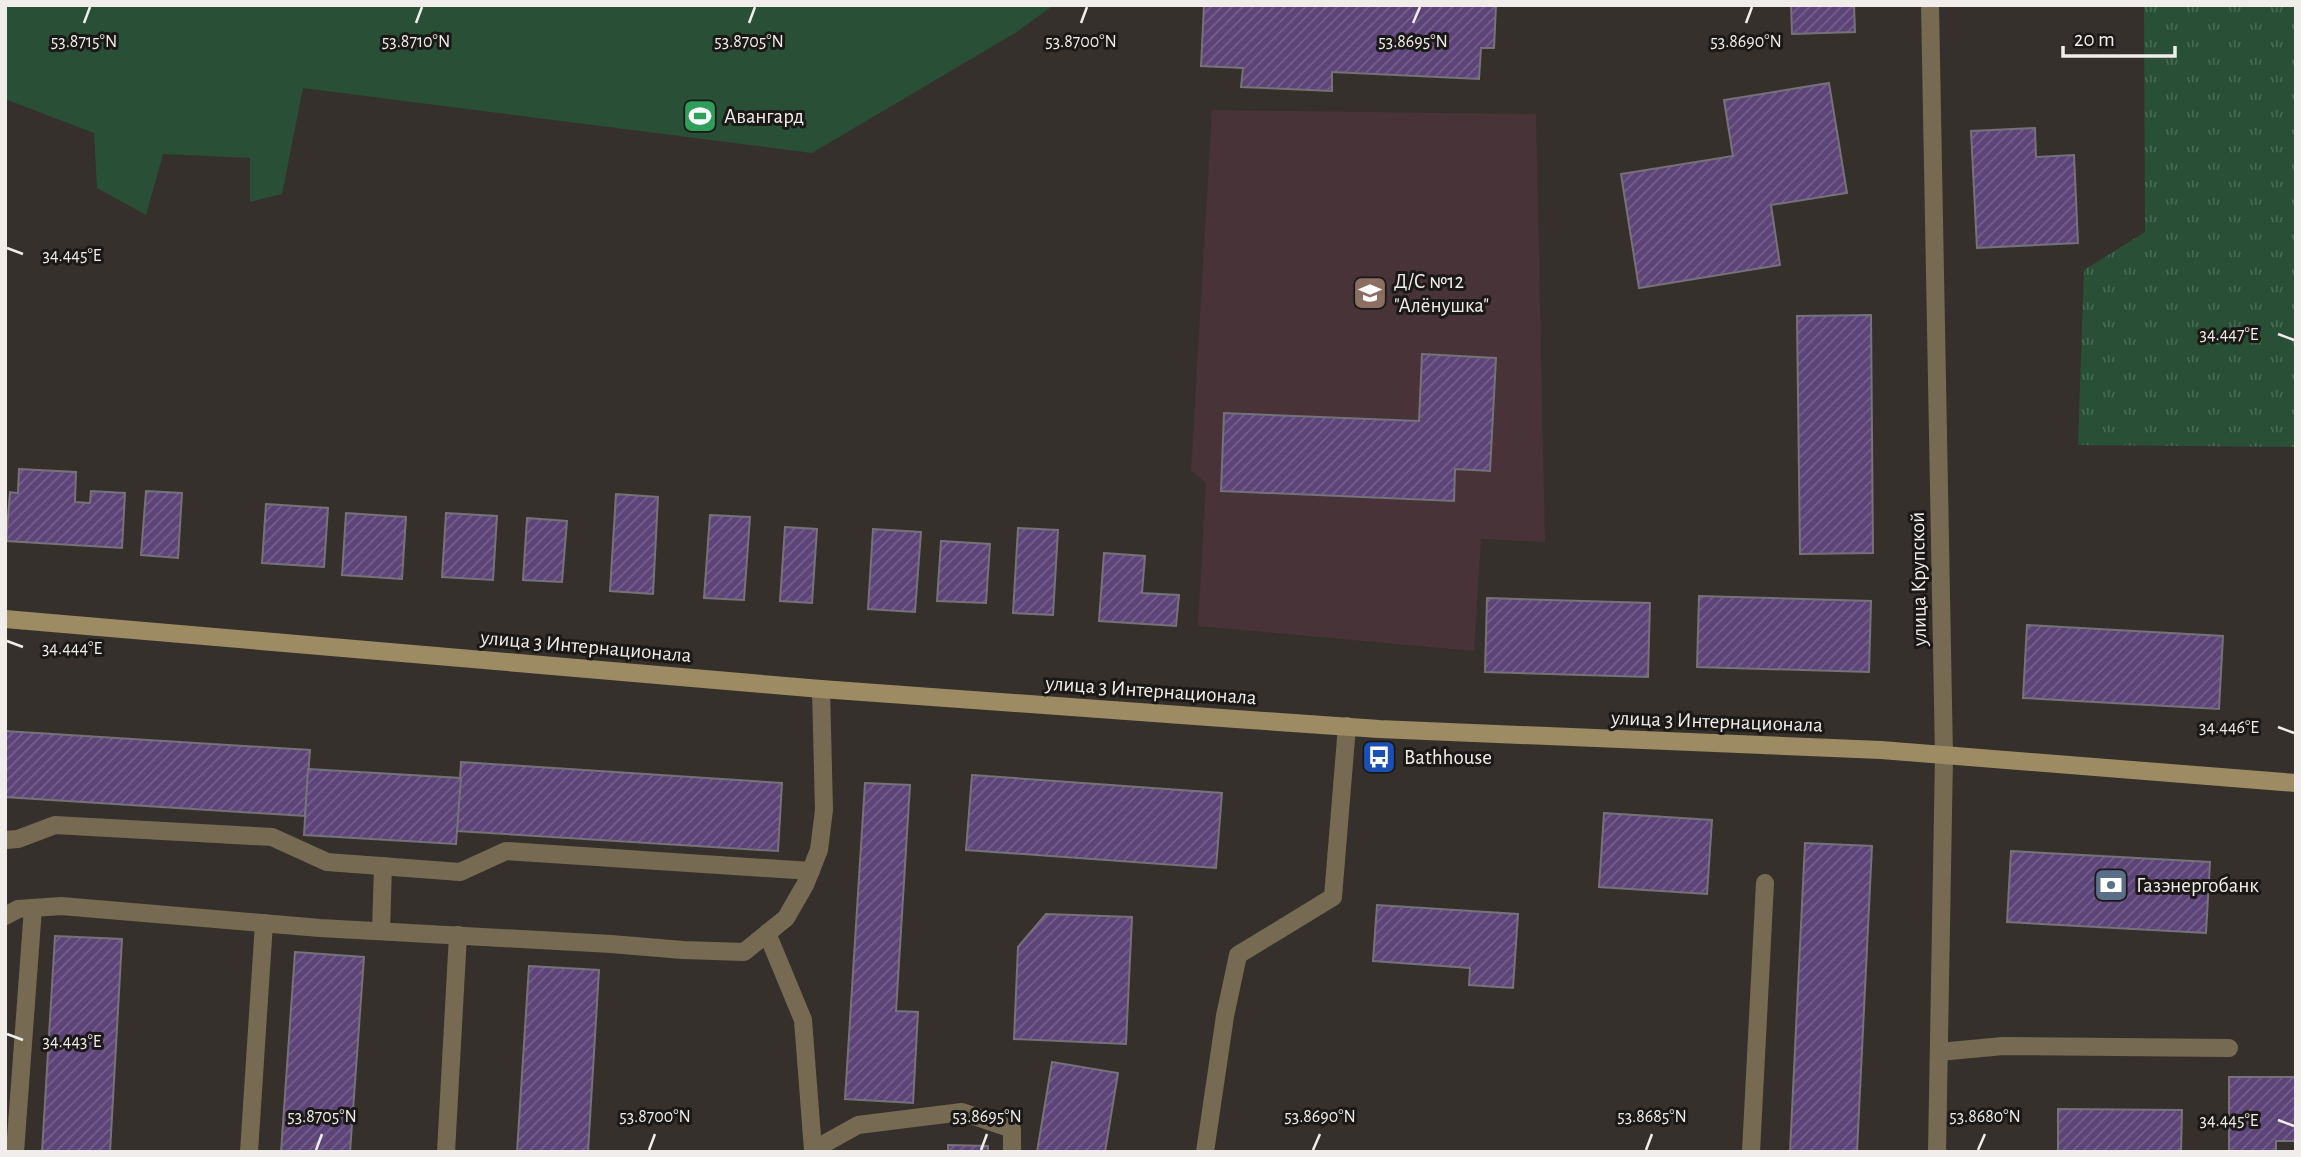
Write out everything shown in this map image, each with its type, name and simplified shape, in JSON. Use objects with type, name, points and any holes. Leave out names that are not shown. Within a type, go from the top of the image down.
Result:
[{"type":"street","name":"улица Крупской","points":[[1930,5],[1944,756],[1937,1152]]},
{"type":"street","name":"улица 3 Интернационала","points":[[5,619],[821,689],[1378,729],[1881,750],[2296,783]]},
{"type":"street","points":[[5,916],[18,909],[61,906],[381,931],[683,950],[744,951],[786,918],[805,886],[819,850],[824,810],[821,689]]},
{"type":"street","points":[[1205,1152],[1225,1016],[1238,955],[1333,897],[1347,726]]},
{"type":"street","points":[[5,840],[18,839],[54,825],[272,837],[327,862],[460,872],[506,851],[811,871]]},
{"type":"street","points":[[381,931],[383,866]]},
{"type":"street","points":[[1751,1152],[1765,883]]},
{"type":"street","points":[[15,1152],[33,908]]},
{"type":"street","points":[[249,1152],[264,923]]},
{"type":"street","points":[[767,933],[803,1020],[813,1151],[858,1125],[962,1112],[1012,1129],[1012,1152]]},
{"type":"street","points":[[446,1152],[458,935]]},
{"type":"street","points":[[1939,1052],[2003,1046],[2229,1048]]},
{"type":"shaded area","name":"Д/С №12 \"Алёнушка\"","points":[[1212,110],[1536,114],[1545,542],[1481,539],[1474,651],[1198,626],[1206,483],[1191,471]]},
{"type":"green space","name":"Авангард","points":[[5,5],[1054,5],[1015,33],[812,153],[303,88],[282,194],[250,202],[250,158],[163,154],[146,215],[97,188],[94,133],[5,99]]},
{"type":"green space","points":[[2144,5],[2296,5],[2296,447],[2078,445],[2084,270],[2145,232]]},
{"type":"building","points":[[1204,5],[1496,5],[1494,48],[1481,48],[1479,79],[1332,72],[1332,91],[1241,87],[1243,68],[1201,66]]},
{"type":"building","points":[[1791,5],[1854,5],[1855,32],[1792,34]]},
{"type":"building","points":[[1829,83],[1847,193],[1771,205],[1780,265],[1639,288],[1621,174],[1733,156],[1724,100]]},
{"type":"building","points":[[2035,128],[2036,157],[2074,155],[2078,243],[1977,248],[1971,131]]},
{"type":"building","points":[[1871,315],[1873,553],[1800,554],[1797,316]]},
{"type":"building","points":[[1422,354],[1496,358],[1490,471],[1455,469],[1454,501],[1221,491],[1224,413],[1419,421]]},
{"type":"building","points":[[19,469],[76,472],[75,502],[90,503],[91,491],[125,493],[122,548],[6,541],[10,492],[18,493]]},
{"type":"building","points":[[146,491],[182,493],[178,558],[141,555]]},
{"type":"building","points":[[616,494],[658,497],[653,594],[610,591]]},
{"type":"building","points":[[266,504],[328,508],[324,567],[262,563]]},
{"type":"building","points":[[346,513],[406,517],[402,579],[342,575]]},
{"type":"building","points":[[446,513],[497,516],[493,580],[442,577]]},
{"type":"building","points":[[710,515],[750,517],[744,600],[704,598]]},
{"type":"building","points":[[527,518],[567,521],[562,582],[523,580]]},
{"type":"building","points":[[785,527],[817,529],[812,603],[780,601]]},
{"type":"building","points":[[1018,528],[1058,530],[1053,615],[1013,613]]},
{"type":"building","points":[[873,529],[921,532],[915,612],[868,609]]},
{"type":"building","points":[[941,541],[990,544],[986,603],[937,601]]},
{"type":"building","points":[[1104,553],[1145,556],[1142,593],[1179,595],[1176,626],[1099,621]]},
{"type":"building","points":[[1699,596],[1871,601],[1869,672],[1697,667]]},
{"type":"building","points":[[1487,598],[1650,603],[1648,677],[1485,672]]},
{"type":"building","points":[[2027,625],[2223,636],[2219,709],[2023,698]]},
{"type":"building","points":[[5,731],[310,750],[305,816],[5,797]]},
{"type":"building","points":[[461,762],[782,783],[778,851],[457,831]]},
{"type":"building","points":[[308,769],[461,778],[456,844],[304,835]]},
{"type":"building","points":[[972,775],[1222,793],[1216,868],[966,850]]},
{"type":"building","points":[[865,783],[910,785],[896,1011],[918,1012],[913,1103],[845,1099]]},
{"type":"building","points":[[1604,813],[1712,820],[1707,894],[1599,887]]},
{"type":"building","points":[[1805,843],[1872,846],[1857,1152],[1790,1152]]},
{"type":"building","points":[[2011,851],[2210,862],[2206,933],[2007,922]]},
{"type":"building","points":[[1377,905],[1518,914],[1513,988],[1469,985],[1470,968],[1373,961]]},
{"type":"building","points":[[1046,914],[1132,917],[1126,1044],[1014,1039],[1018,947]]},
{"type":"building","points":[[55,936],[122,939],[110,1152],[42,1152]]},
{"type":"building","points":[[295,952],[364,957],[350,1152],[281,1152]]},
{"type":"building","points":[[529,966],[599,970],[588,1152],[517,1152]]},
{"type":"building","points":[[1052,1062],[1118,1073],[1105,1152],[1037,1152]]},
{"type":"building","points":[[2229,1077],[2296,1077],[2296,1141],[2276,1141],[2276,1152],[2229,1152]]},
{"type":"building","points":[[2058,1109],[2182,1110],[2181,1152],[2058,1152]]},
{"type":"building","points":[[948,1145],[988,1146],[988,1152],[948,1152]]},
{"type":"place","name":"Авангард","points":[[700,116]]},
{"type":"place","name":"Д/С №12 \"Алёнушка\"","points":[[1370,293]]},
{"type":"place","name":"Bathhouse","points":[[1379,757]]},
{"type":"place","name":"Газэнергобанк","points":[[2111,885]]}]
